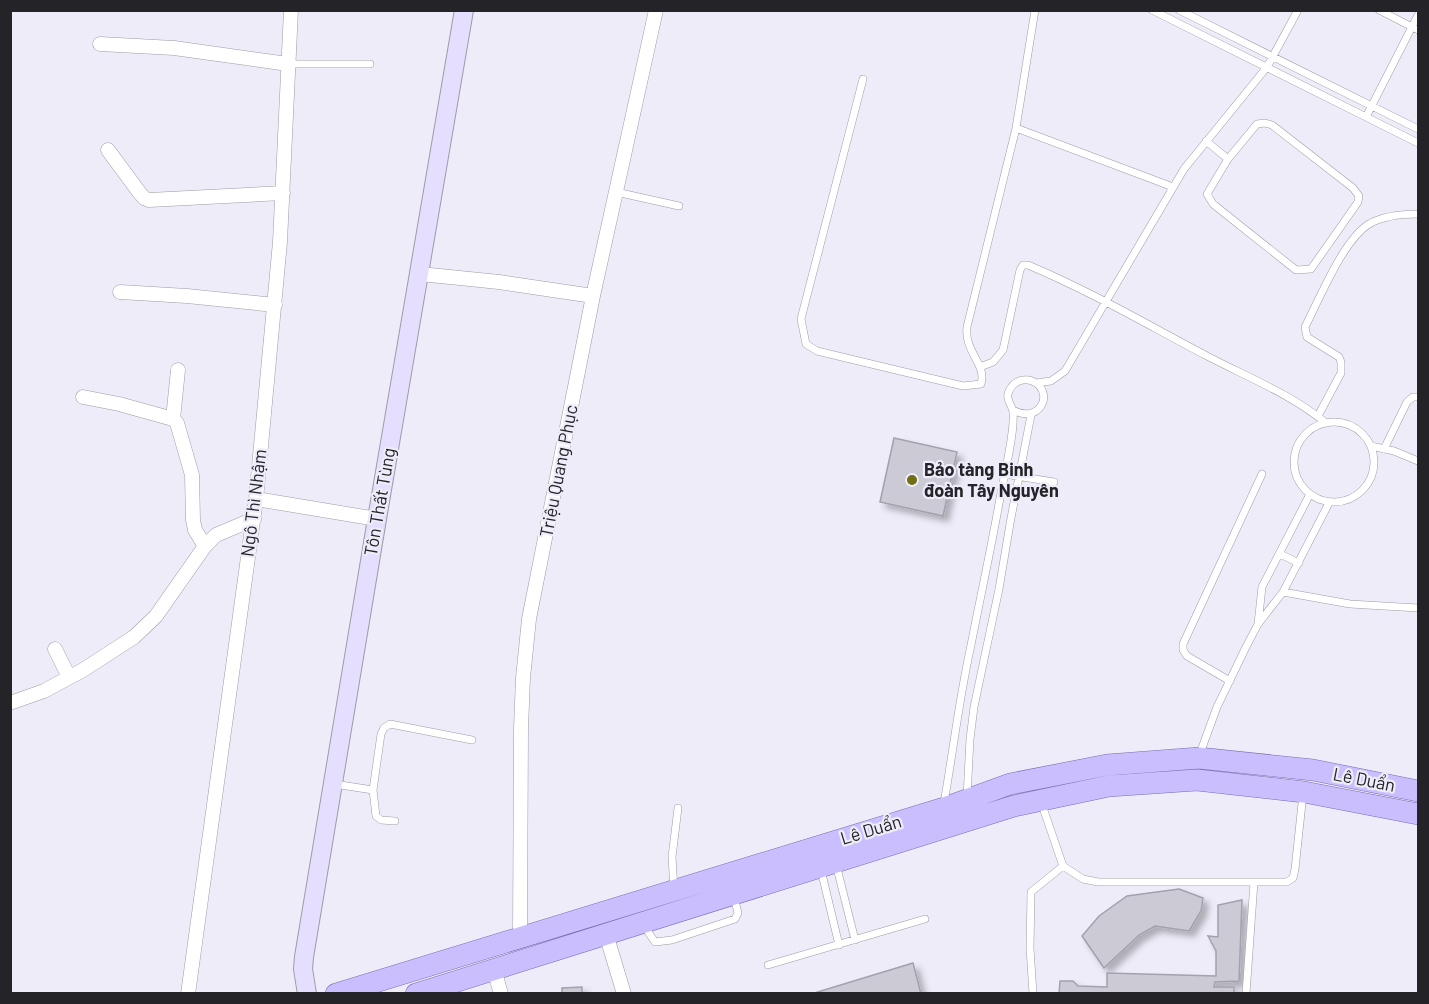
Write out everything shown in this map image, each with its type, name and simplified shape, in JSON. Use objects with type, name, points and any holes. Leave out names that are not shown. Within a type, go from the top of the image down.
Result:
[{"type":"main road","name":"Lê Duẩn","points":[[336,993],[520,939],[674,889],[944,808],[1010,784],[1107,765],[1199,758],[1313,770],[1419,790]]},
{"type":"main road","points":[[1197,780],[1199,758]]},
{"type":"main road","name":"Lê Duẩn","points":[[416,993],[1014,806],[1109,786],[1197,780],[1304,792],[1419,814]]},
{"type":"street","name":"Ngô Thì Nhậm","points":[[188,993],[254,519],[275,305],[283,194],[291,10]]},
{"type":"street","name":"Tôn Thất Tùng","points":[[307,993],[303,969],[304,957],[464,10]]},
{"type":"street","name":"Triệu Quang Phục","points":[[520,939],[521,728],[529,619],[593,296],[656,10]]},
{"type":"street","points":[[100,44],[174,48],[288,64]]},
{"type":"street","points":[[108,150],[139,192],[149,200],[283,194]]},
{"type":"street","points":[[420,274],[499,282],[593,296]]},
{"type":"street","points":[[120,292],[275,305]]},
{"type":"street","points":[[178,370],[173,419],[179,428],[190,463],[195,530],[205,546]]},
{"type":"street","points":[[83,397],[173,419]]},
{"type":"street","points":[[256,499],[377,519]]},
{"type":"street","points":[[10,703],[44,691],[118,648],[156,616],[205,546],[216,535],[254,519]]},
{"type":"street","points":[[55,649],[69,677]]},
{"type":"street","points":[[606,934],[624,993]]},
{"type":"street","points":[[494,969],[501,993]]},
{"type":"lane","points":[[863,79],[801,320],[806,344],[817,351],[963,386],[981,384],[983,377],[980,367],[967,344],[967,327],[1016,128],[1035,10]]},
{"type":"lane","points":[[1152,10],[1419,143]]},
{"type":"lane","points":[[1179,10],[1419,129]]},
{"type":"lane","points":[[1036,383],[1051,381],[1065,371],[1190,160],[1267,67],[1298,10]]},
{"type":"lane","points":[[1379,10],[1415,29]]},
{"type":"lane","points":[[1366,117],[1415,29],[1419,15]]},
{"type":"lane","points":[[1193,31],[1199,21]]},
{"type":"lane","points":[[288,64],[370,64]]},
{"type":"lane","points":[[1316,92],[1321,81]]},
{"type":"lane","points":[[1390,129],[1395,117]]},
{"type":"lane","points":[[1266,123],[1272,125],[1357,193],[1358,202],[1311,269],[1296,270],[1213,204],[1207,194],[1228,159],[1257,124],[1266,123]]},
{"type":"lane","points":[[1016,128],[1173,187]]},
{"type":"lane","points":[[1206,141],[1228,159]]},
{"type":"lane","points":[[616,192],[679,206]]},
{"type":"lane","points":[[1318,416],[1342,368],[1339,357],[1307,337],[1305,327],[1346,249],[1362,230],[1379,220],[1419,214]]},
{"type":"lane","points":[[980,367],[993,362],[1003,350],[1023,265],[1037,269],[1105,301],[1238,373],[1302,404],[1326,423]]},
{"type":"lane","points":[[1029,380],[1036,383],[1042,391],[1043,400],[1040,409],[1031,415],[1022,415],[1013,410],[1008,396],[1015,383],[1029,380]]},
{"type":"lane","points":[[1384,449],[1407,402],[1413,397],[1419,397]]},
{"type":"lane","points":[[944,808],[970,650],[1004,474],[1013,410]]},
{"type":"lane","points":[[966,800],[974,707],[1031,415]]},
{"type":"lane","points":[[1332,422],[1347,424],[1360,431],[1371,446],[1375,456],[1374,471],[1368,485],[1358,496],[1344,502],[1329,503],[1315,498],[1303,489],[1295,476],[1293,461],[1296,446],[1305,434],[1317,425],[1332,422]]},
{"type":"lane","points":[[1371,446],[1419,461]]},
{"type":"lane","points":[[1004,474],[1054,482]]},
{"type":"lane","points":[[1230,681],[1187,656],[1183,650],[1183,644],[1262,474]]},
{"type":"lane","points":[[1258,624],[1262,587],[1310,494]]},
{"type":"lane","points":[[1199,758],[1217,706],[1258,624],[1283,592],[1329,503]]},
{"type":"lane","points":[[1280,554],[1299,563]]},
{"type":"lane","points":[[988,566],[1003,567]]},
{"type":"lane","points":[[1283,592],[1350,604],[1419,608]]},
{"type":"lane","points":[[970,650],[985,655]]},
{"type":"lane","points":[[960,706],[974,707]]},
{"type":"lane","points":[[395,821],[381,820],[375,816],[373,790],[381,734],[384,728],[390,724],[472,740]]},
{"type":"lane","points":[[334,784],[373,790]]},
{"type":"lane","points":[[1040,799],[1063,866],[1083,879],[1098,882],[1287,882],[1293,878],[1304,792]]},
{"type":"lane","points":[[678,808],[672,857],[674,889],[681,911]]},
{"type":"lane","points":[[828,865],[855,940]]},
{"type":"lane","points":[[828,865],[839,945]]},
{"type":"lane","points":[[1033,993],[1030,892],[1063,866]]},
{"type":"lane","points":[[1246,993],[1254,882]]},
{"type":"lane","points":[[642,923],[655,942],[672,940],[735,920],[738,913],[734,895]]},
{"type":"lane","points":[[768,965],[925,919]]},
{"type":"building","points":[[894,438],[957,452],[943,516],[880,502]]},
{"type":"building","points":[[1179,889],[1203,898],[1201,911],[1189,931],[1155,926],[1139,935],[1104,968],[1082,936],[1099,916],[1127,896]]},
{"type":"building","points":[[1242,900],[1239,981],[1215,982],[1214,987],[1234,987],[1234,994],[1059,994],[1060,981],[1073,981],[1078,986],[1107,987],[1107,973],[1216,976],[1216,951],[1208,936],[1218,937],[1218,905]]},
{"type":"building","points":[[913,963],[921,994],[811,994]]},
{"type":"building","points":[[582,987],[582,994],[562,994],[562,988]]},
{"type":"place","name":"Bảo tàng Binh đoàn Tây Nguyên","points":[[912,480]]}]
